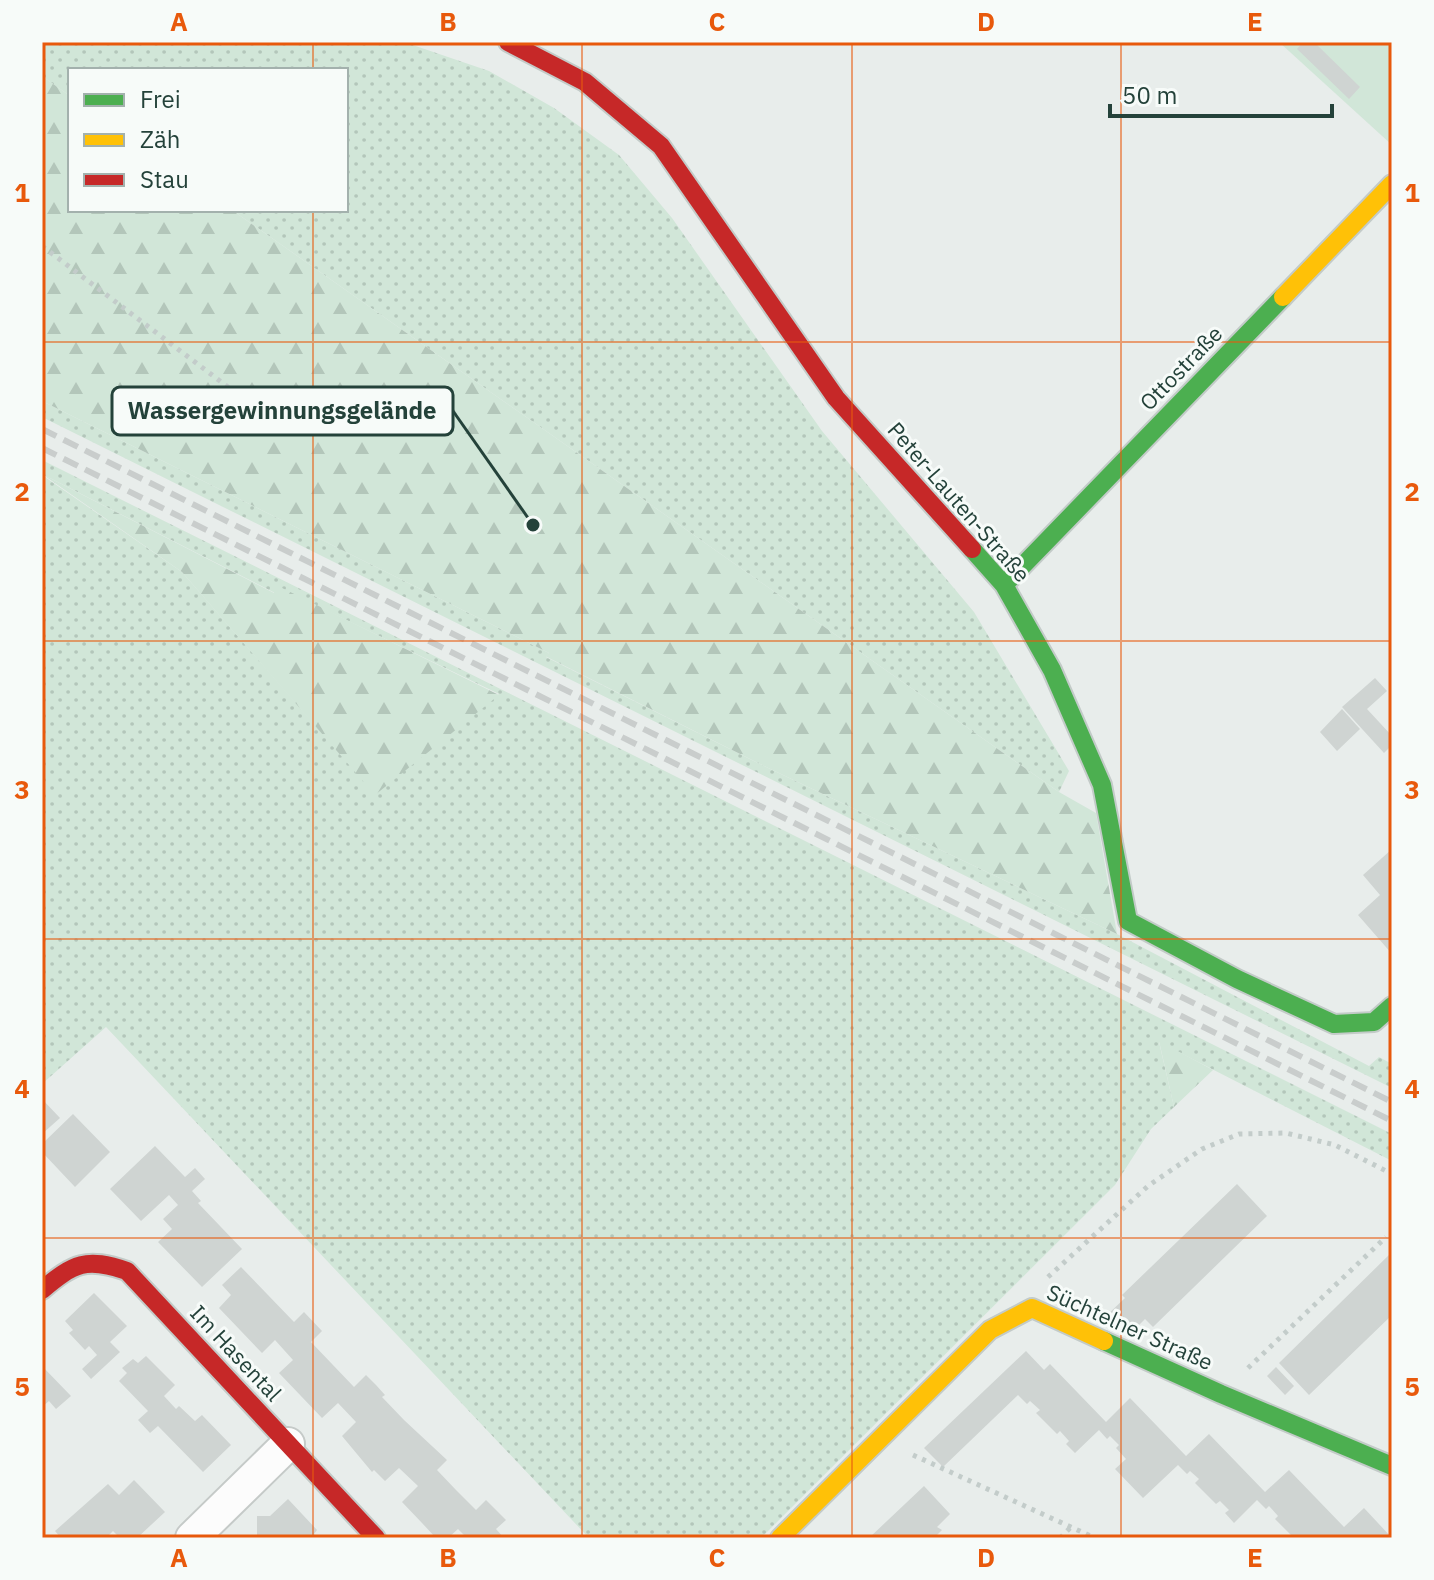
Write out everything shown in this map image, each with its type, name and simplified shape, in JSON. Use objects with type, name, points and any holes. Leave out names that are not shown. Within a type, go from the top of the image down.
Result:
[{"type":"street","name":"Peter-Lauten-Straße","points":[[508,42],[585,82],[661,146],[836,398],[1004,585],[1052,670],[1102,785],[1128,921],[1237,979],[1334,1024],[1374,1022],[1392,1006]]},
{"type":"street","name":"Ottostraße","points":[[1004,585],[1392,184]]},
{"type":"street","name":"Im Hasental","points":[[42,1290],[69,1267],[99,1260],[127,1271],[376,1538]]},
{"type":"street","name":"Süchtelner Straße","points":[[780,1538],[990,1330],[1032,1308],[1221,1394],[1392,1466]]},
{"type":"street","points":[[192,1538],[288,1444]]},
{"type":"path","points":[[42,246],[274,422]]},
{"type":"path","points":[[1032,1308],[1050,1273],[1148,1186],[1202,1149],[1239,1134],[1286,1133],[1335,1145],[1392,1174]]},
{"type":"path","points":[[1221,1394],[1386,1237]]},
{"type":"path","points":[[879,1440],[1095,1538]]},
{"type":"path","points":[[1060,1538],[1071,1527]]},
{"type":"green space","points":[[42,42],[404,42],[489,71],[554,108],[619,155],[672,218],[822,431],[974,612],[1069,771],[1059,792],[235,212],[348,212],[348,68],[68,68],[68,95],[42,76]]},
{"type":"green space","points":[[1279,42],[1392,42],[1392,145]]},
{"type":"green space","points":[[42,76],[68,95],[68,212],[235,212],[1059,792],[1096,813],[1117,934],[758,763],[545,656],[549,653],[42,401]]},
{"type":"green space","points":[[42,401],[549,653],[546,657],[758,763],[1117,934],[1369,1066],[1379,1057],[1392,1064],[1392,1088],[42,417]]},
{"type":"green space","points":[[42,460],[1392,1134],[1392,1161],[1159,1042],[1174,1107],[1151,1129],[1115,1185],[761,1538],[589,1538],[106,1027],[42,1084],[42,475],[182,572],[375,794],[499,694],[274,585],[275,593],[42,474]]},
{"type":"green space","points":[[42,474],[274,593],[274,584],[499,695],[375,795],[182,572]]},
{"type":"green space","points":[[1159,1041],[1213,1070],[1174,1107]]},
{"type":"building","points":[[1303,42],[1314,42],[1360,87],[1349,99],[1297,49]]},
{"type":"building","points":[[1375,678],[1387,691],[1367,709],[1392,736],[1392,745],[1384,753],[1342,707]]},
{"type":"building","points":[[1342,709],[1360,729],[1337,751],[1320,732]]},
{"type":"building","points":[[1392,849],[1392,954],[1358,915],[1380,895],[1363,875]]},
{"type":"building","points":[[42,1099],[60,1118],[42,1134]]},
{"type":"building","points":[[73,1114],[110,1152],[75,1187],[42,1152],[42,1144]]},
{"type":"building","points":[[155,1146],[185,1177],[195,1168],[205,1179],[192,1191],[201,1201],[198,1203],[242,1249],[202,1287],[158,1242],[172,1229],[163,1219],[178,1205],[169,1195],[141,1221],[110,1189]]},
{"type":"building","points":[[1237,1184],[1267,1216],[1153,1327],[1145,1319],[1135,1329],[1106,1316],[1125,1298],[1122,1295]]},
{"type":"building","points":[[1392,1252],[1392,1315],[1309,1395],[1279,1363]]},
{"type":"building","points":[[241,1267],[294,1322],[304,1312],[322,1331],[311,1342],[354,1387],[366,1375],[376,1385],[385,1395],[382,1397],[447,1460],[437,1470],[456,1490],[476,1510],[486,1500],[506,1520],[496,1529],[504,1538],[467,1538],[458,1529],[448,1538],[436,1538],[402,1502],[418,1486],[399,1468],[385,1481],[374,1470],[372,1472],[342,1436],[356,1422],[338,1403],[322,1418],[279,1373],[293,1360],[275,1340],[262,1353],[219,1308],[231,1295],[222,1285]]},
{"type":"building","points":[[94,1293],[127,1326],[110,1342],[120,1352],[91,1379],[82,1369],[97,1355],[89,1346],[85,1350],[69,1333],[73,1330],[65,1321]]},
{"type":"building","points":[[1026,1351],[1044,1370],[1050,1364],[1106,1422],[1130,1398],[1186,1456],[1209,1434],[1265,1492],[1289,1470],[1344,1527],[1364,1508],[1392,1538],[1294,1538],[1275,1519],[1278,1516],[1269,1506],[1266,1509],[1257,1500],[1234,1523],[1225,1513],[1229,1510],[1220,1501],[1216,1504],[1195,1483],[1199,1479],[1190,1471],[1187,1474],[1178,1465],[1143,1498],[1115,1469],[1126,1459],[1110,1436],[1107,1439],[1099,1430],[1075,1453],[1060,1431],[1057,1434],[1036,1413],[1040,1410],[1018,1395],[943,1467],[924,1448]]},
{"type":"building","points":[[146,1356],[175,1385],[164,1396],[176,1409],[179,1406],[195,1421],[202,1415],[231,1445],[203,1472],[158,1426],[150,1433],[138,1420],[148,1411],[119,1381],[127,1373],[122,1368],[133,1359],[138,1363]]},
{"type":"building","points":[[42,1366],[71,1396],[56,1409],[49,1401],[42,1407]]},
{"type":"building","points":[[1276,1367],[1294,1386],[1285,1395],[1267,1376]]},
{"type":"building","points":[[134,1480],[165,1512],[137,1538],[120,1538],[113,1531],[106,1538],[61,1538],[55,1531],[108,1484],[119,1495]]},
{"type":"building","points":[[924,1486],[950,1514],[937,1527],[942,1530],[934,1538],[869,1538]]},
{"type":"building","points":[[288,1499],[317,1530],[314,1534],[318,1538],[257,1538],[257,1516],[270,1516]]},
{"type":"railway","points":[[42,429],[1392,1102]]},
{"type":"railway","points":[[42,448],[1392,1121]]},
{"type":"traffic: fast","points":[[1004,585],[1283,297]]},
{"type":"traffic: fast","points":[[972,549],[1004,585],[1052,670],[1102,785],[1128,921],[1237,979],[1334,1024],[1374,1022],[1392,1006]]},
{"type":"traffic: fast","points":[[1104,1341],[1392,1466]]},
{"type":"traffic: slow","points":[[1283,297],[1392,184]]},
{"type":"traffic: slow","points":[[780,1538],[990,1330],[1032,1308],[1104,1341]]},
{"type":"traffic: jam","points":[[508,42],[585,82],[661,146],[836,398],[972,549]]},
{"type":"traffic: jam","points":[[42,1290],[81,1265],[101,1264],[127,1271],[376,1538]]},
{"type":"place","name":"Wassergewinnungsgelände","points":[[533,525]]}]
